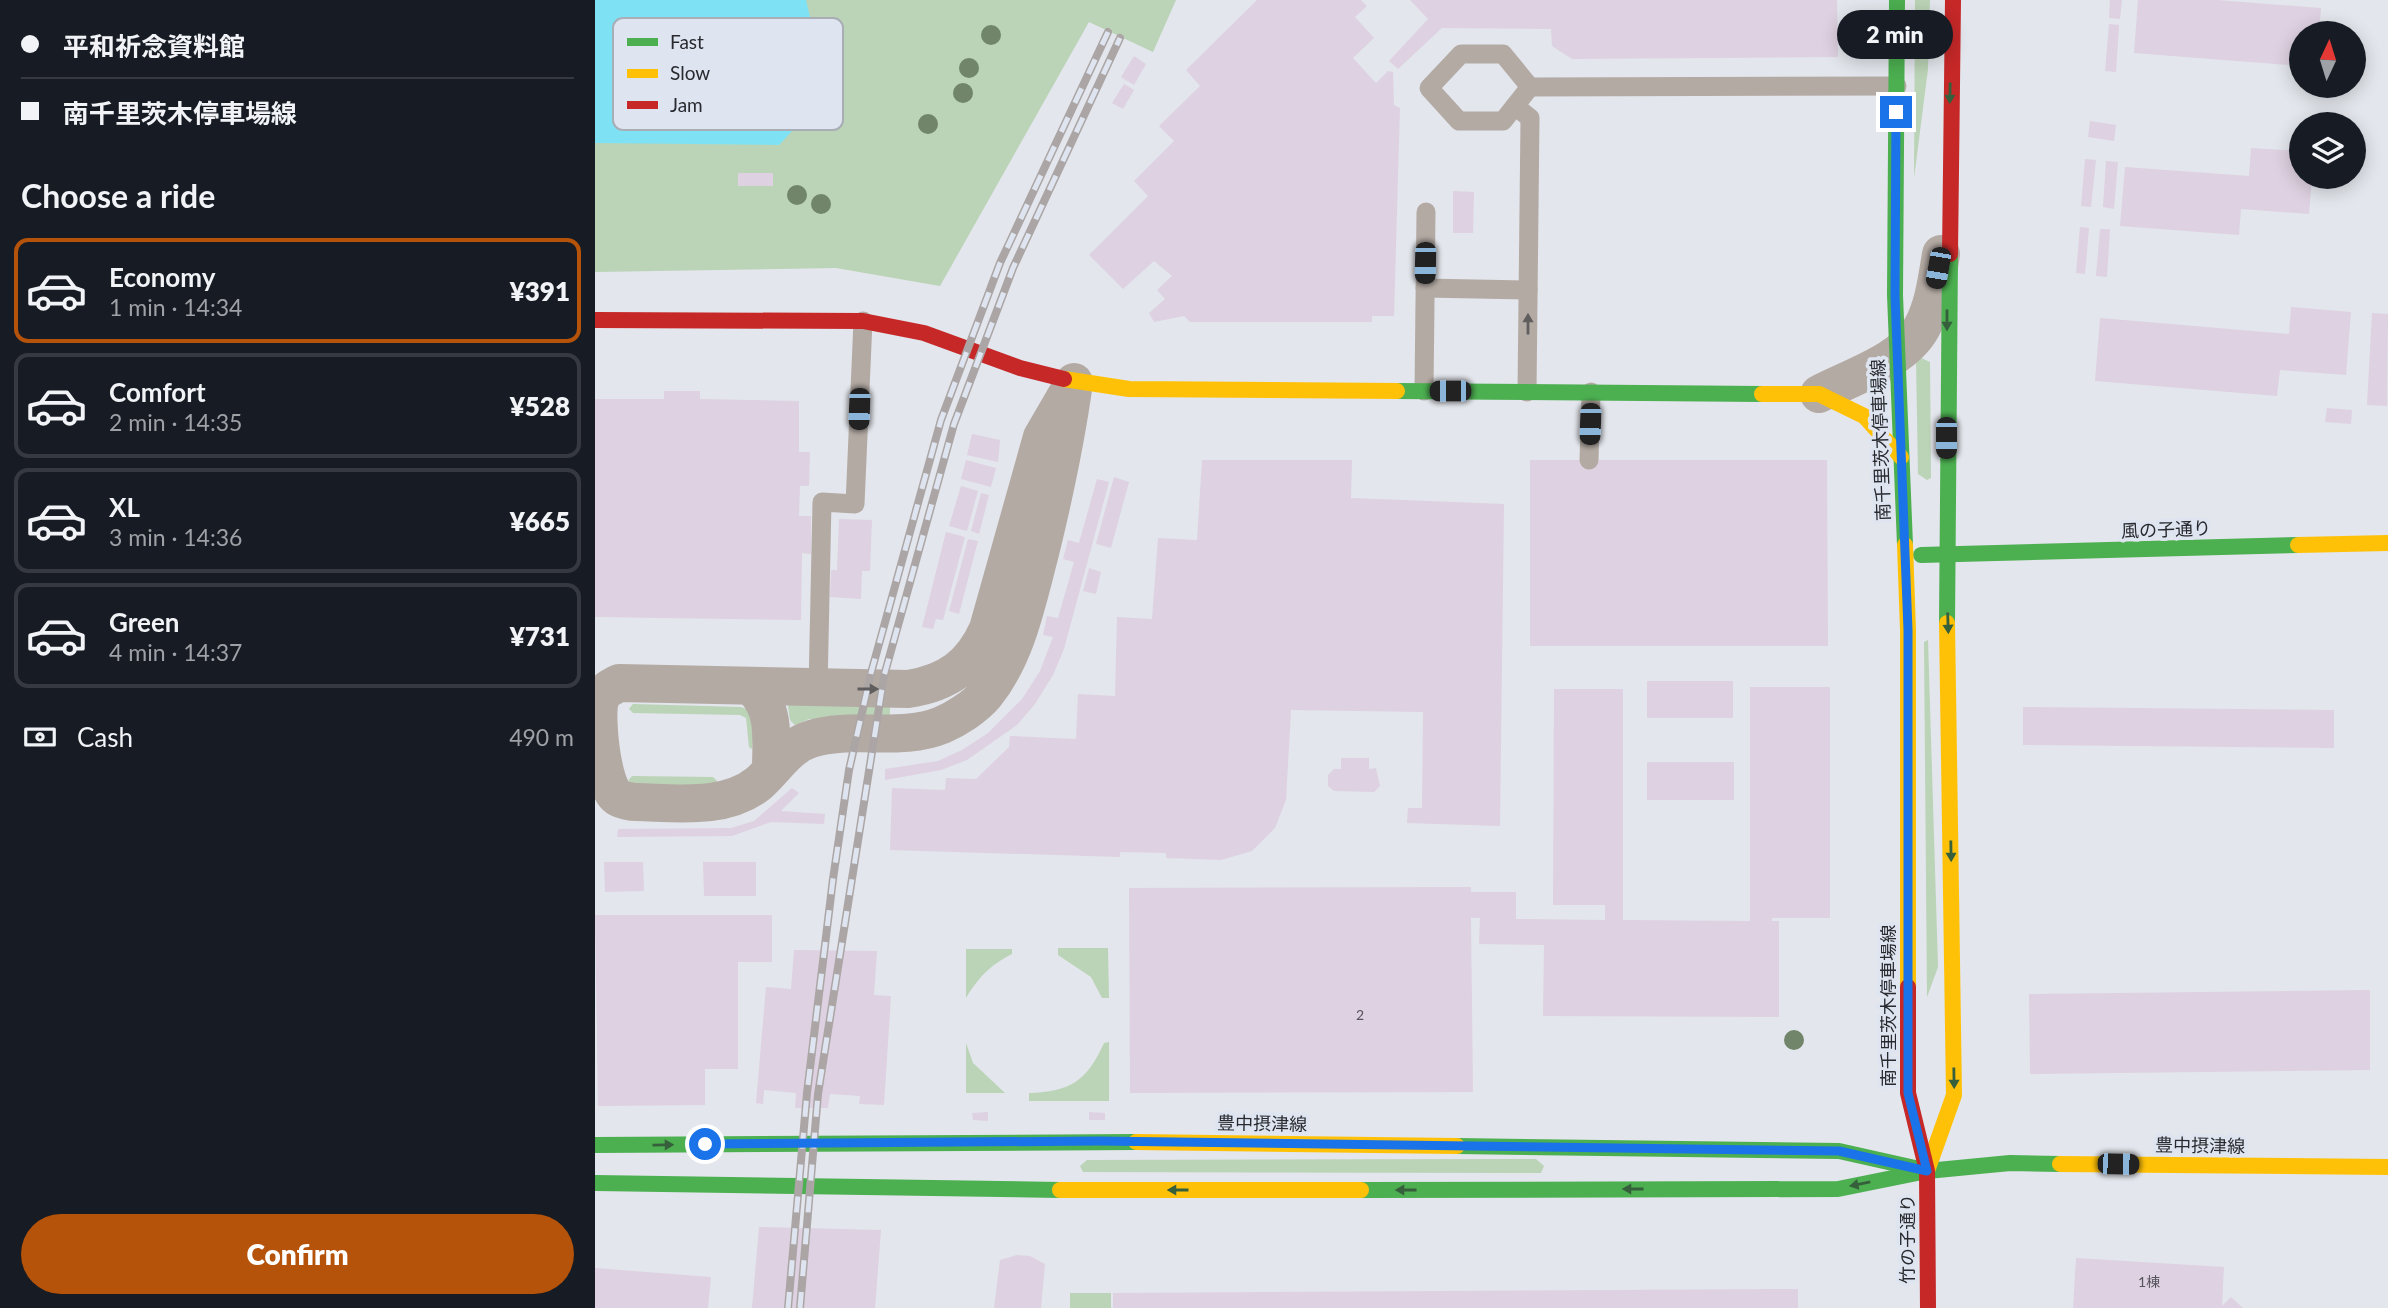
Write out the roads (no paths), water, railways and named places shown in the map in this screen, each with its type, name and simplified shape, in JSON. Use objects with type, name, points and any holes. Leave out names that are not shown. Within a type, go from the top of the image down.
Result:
[{"type":"main road","name":"南千里茨木停車場線","points":[[1897,0],[1895,295],[1908,630],[1908,1093],[1927,1171]]},
{"type":"main road","points":[[1927,1171],[1954,1095],[1946,555],[1952,0]]},
{"type":"main road","points":[[595,320],[863,321],[924,333],[1020,368],[1074,382],[1129,389],[1819,394],[1864,416],[1901,457]]},
{"type":"main road","name":"風の子通り","points":[[1905,555],[2388,543]]},
{"type":"main road","name":"豊中摂津線","points":[[595,1145],[1098,1141],[1839,1151],[1927,1171]]},
{"type":"main road","name":"豊中摂津線","points":[[595,1182],[1094,1190],[1825,1189],[1927,1171],[2010,1163],[2388,1167]]},
{"type":"main road","name":"竹の子通り","points":[[1927,1171],[1928,1308]]},
{"type":"street","points":[[1819,394],[1897,354],[1921,328],[1934,293],[1948,219]]},
{"type":"street","points":[[1819,394],[1870,351],[1895,295]]},
{"type":"street","points":[[1074,382],[1066,443],[1022,622],[999,674],[983,697],[952,720],[925,731],[814,738],[795,747],[739,796],[713,802],[632,802],[616,797],[607,785],[600,700],[607,689],[619,683],[818,689],[927,687],[951,676],[971,660],[988,629],[1042,437],[1074,382]]},
{"type":"street","points":[[595,663],[670,662],[687,666],[697,674],[702,686]]},
{"type":"street","points":[[753,688],[764,700],[770,717],[771,769]]},
{"type":"lane","points":[[1461,54],[1503,54],[1530,87],[1503,121],[1459,121],[1429,88],[1461,54]]},
{"type":"lane","points":[[1530,87],[1897,86]]},
{"type":"lane","points":[[1515,106],[1529,118],[1527,392]]},
{"type":"lane","points":[[1424,391],[1426,212]]},
{"type":"lane","points":[[1425,288],[1528,290]]},
{"type":"lane","points":[[818,689],[822,502],[855,503],[863,321]]},
{"type":"lane","points":[[1589,460],[1591,392]]},
{"type":"water","points":[[595,0],[806,0],[810,18],[613,18],[613,130],[793,130],[779,145],[595,143]]},
{"type":"railway","points":[[788,1308],[807,1093],[833,879],[849,770],[871,673],[941,420],[1000,263],[1108,32]]},
{"type":"railway","points":[[800,1308],[818,1094],[884,676],[954,424],[1013,268],[1120,38]]}]
